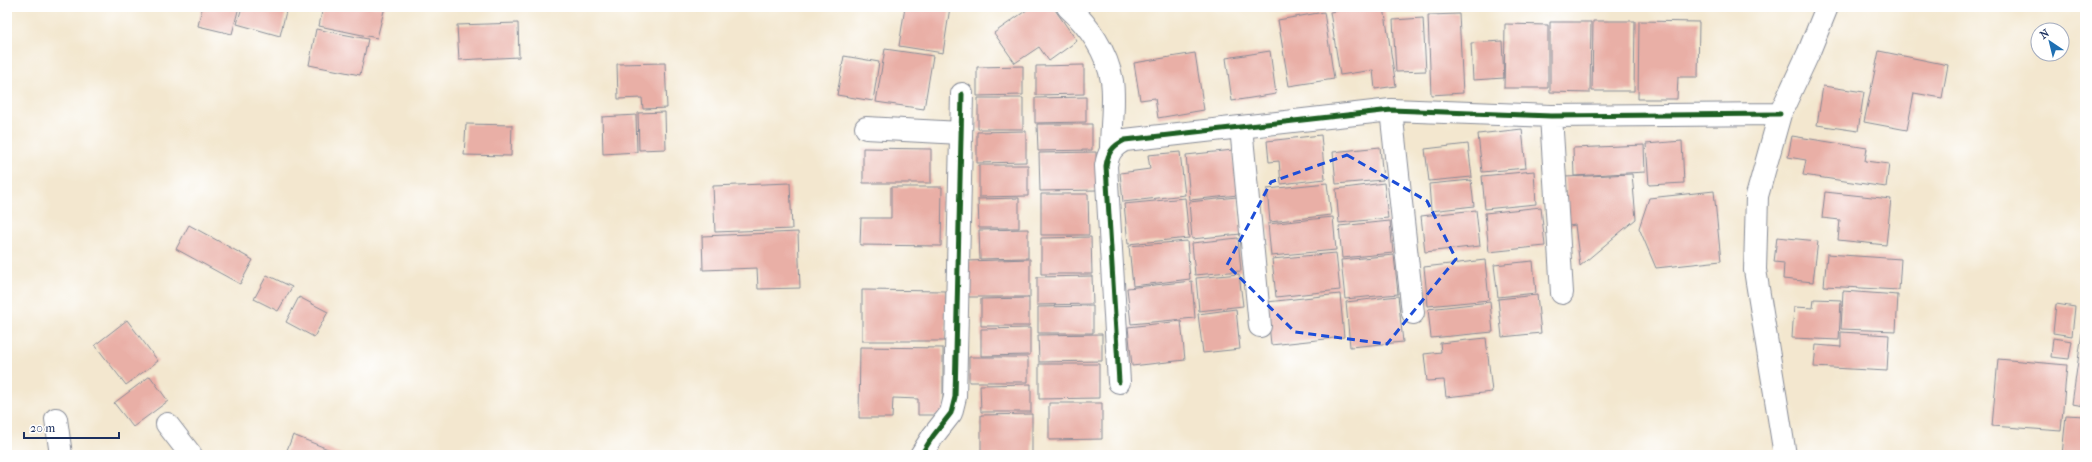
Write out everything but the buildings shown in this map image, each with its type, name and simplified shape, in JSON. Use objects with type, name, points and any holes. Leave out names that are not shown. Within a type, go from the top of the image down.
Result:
[{"type":"street","points":[[1068,7],[1086,23],[1102,52],[1112,80],[1111,149],[1107,157],[1106,166],[1118,382]]},
{"type":"street","points":[[1785,455],[1755,270],[1757,196],[1780,114],[1808,54],[1827,7]]},
{"type":"street","points":[[921,455],[933,436],[951,413],[955,397],[962,94]]},
{"type":"street","points":[[1111,149],[1125,140],[1391,110],[1551,116],[1780,114]]},
{"type":"street","points":[[1391,110],[1413,313]]},
{"type":"street","points":[[1551,116],[1562,293]]},
{"type":"street","points":[[1241,127],[1260,326]]},
{"type":"street","points":[[866,128],[961,133]]},
{"type":"street","points":[[56,419],[61,455]]},
{"type":"street","points":[[167,424],[191,455]]},
{"type":"highlighted area","points":[[1347,155],[1427,201],[1456,259],[1387,344],[1295,332],[1227,265],[1271,182]]},
{"type":"cycle path","points":[[921,455],[933,436],[951,413],[955,397],[962,94]]},
{"type":"cycle path","points":[[1119,382],[1106,166],[1111,150],[1125,140],[1391,110],[1551,116],[1780,114]]}]
